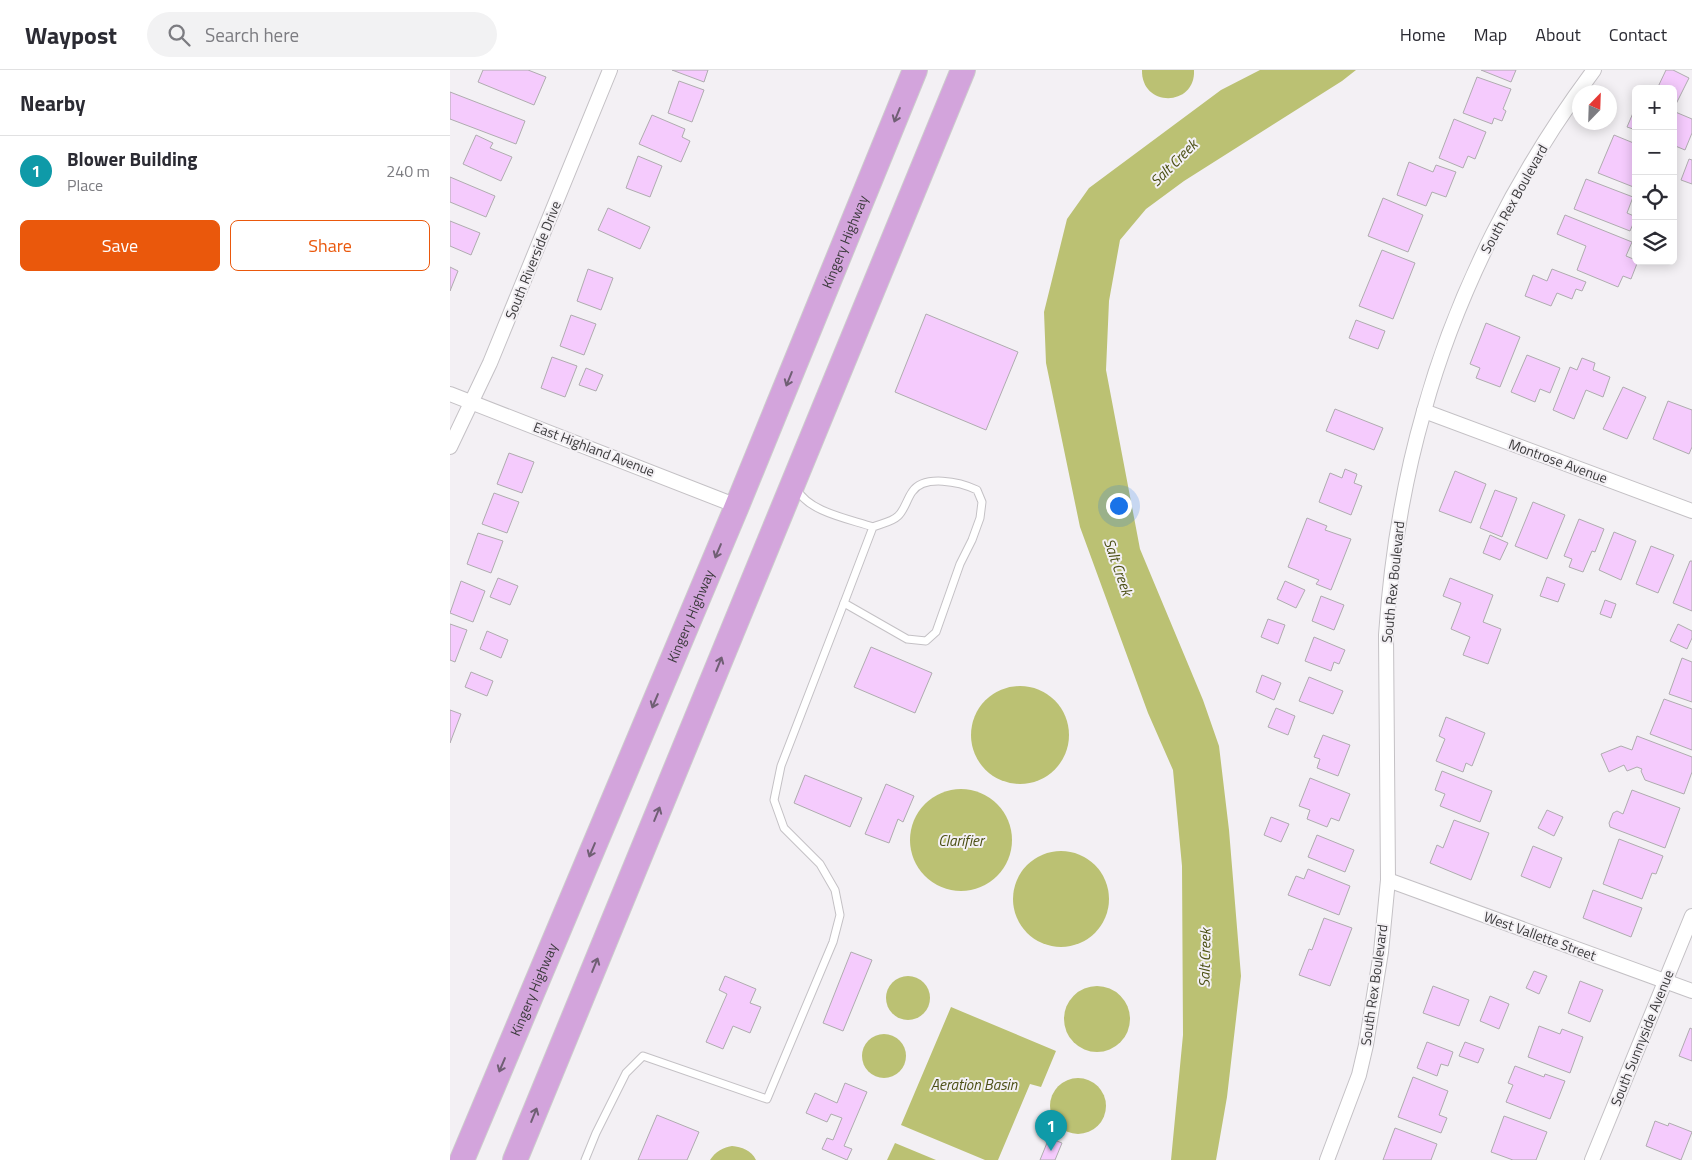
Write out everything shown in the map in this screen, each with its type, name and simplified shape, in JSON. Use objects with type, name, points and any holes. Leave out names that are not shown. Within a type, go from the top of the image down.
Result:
[{"type":"highway","name":"Kingery Highway","points":[[462,1160],[737,506],[915,70]]},
{"type":"highway","points":[[515,1160],[963,70]]},
{"type":"street","name":"South Riverside Drive","points":[[450,447],[490,363],[610,70]]},
{"type":"street","name":"South Rex Boulevard","points":[[1327,1160],[1359,1075],[1366,1045],[1381,952],[1388,880],[1387,614],[1396,542],[1408,474],[1424,411],[1448,339],[1492,235],[1541,148],[1594,70]]},
{"type":"street","name":"East Highland Avenue","points":[[450,394],[737,506]]},
{"type":"street","name":"Montrose Avenue","points":[[1424,411],[1692,511]]},
{"type":"street","name":"West Vallette Street","points":[[1388,880],[1692,991]]},
{"type":"street","name":"South Sunnyside Avenue","points":[[1592,1160],[1692,916]]},
{"type":"lane","points":[[794,482],[800,494],[810,505],[872,527],[898,516],[913,490],[924,482],[965,484],[977,490],[982,502],[977,525],[960,564],[936,632],[926,641],[907,639],[844,603]]},
{"type":"lane","points":[[585,1160],[596,1133],[626,1073],[643,1056],[767,1099],[833,942],[840,915],[835,890],[820,864],[784,828],[774,800],[781,766],[872,527]]},
{"type":"water","points":[[1142,70],[1194,70],[1192,82],[1187,91],[1178,96],[1168,98],[1150,91],[1144,82]]},
{"type":"water","name":"Salt Creek","points":[[1260,70],[1356,70],[1342,81],[1184,181],[1146,209],[1120,240],[1109,301],[1106,370],[1140,549],[1203,700],[1219,746],[1229,830],[1241,976],[1227,1097],[1216,1160],[1171,1160],[1183,1035],[1182,866],[1173,770],[1148,713],[1080,527],[1046,363],[1044,312],[1067,219],[1089,188],[1221,90]]},
{"type":"water","points":[[1020,686],[1039,690],[1055,700],[1065,716],[1069,735],[1065,754],[1055,770],[1039,780],[1020,784],[1001,780],[985,770],[975,754],[971,735],[975,716],[985,700],[1001,690]]},
{"type":"water","name":"Clarifier","points":[[961,789],[981,793],[997,804],[1008,820],[1012,840],[1008,860],[997,876],[981,887],[961,891],[941,887],[925,876],[914,860],[910,840],[914,820],[925,804],[941,793]]},
{"type":"water","points":[[1061,851],[1079,855],[1095,865],[1105,881],[1109,899],[1105,917],[1095,933],[1079,943],[1061,947],[1043,943],[1027,933],[1017,917],[1013,899],[1017,881],[1027,865],[1043,855]]},
{"type":"water","points":[[908,976],[920,980],[926,986],[930,998],[926,1010],[920,1016],[908,1020],[896,1016],[890,1010],[886,998],[890,986],[896,980]]},
{"type":"water","points":[[1097,986],[1110,989],[1120,996],[1127,1006],[1130,1019],[1127,1032],[1120,1042],[1110,1049],[1097,1052],[1084,1049],[1074,1042],[1067,1032],[1064,1019],[1067,1006],[1074,996],[1084,989]]},
{"type":"water","name":"Aeration Basin","points":[[951,1007],[1056,1051],[1041,1087],[1030,1084],[998,1160],[985,1160],[901,1125]]},
{"type":"water","points":[[888,1034],[900,1040],[905,1047],[905,1065],[900,1072],[893,1077],[880,1078],[872,1075],[865,1068],[862,1052],[865,1044],[872,1037]]},
{"type":"water","points":[[1072,1078],[1084,1078],[1098,1086],[1106,1100],[1104,1117],[1098,1126],[1084,1134],[1072,1134],[1062,1129],[1055,1122],[1050,1112],[1050,1100],[1055,1090],[1062,1083]]},
{"type":"water","points":[[895,1143],[936,1160],[887,1160]]},
{"type":"water","points":[[732,1146],[746,1150],[756,1160],[710,1160],[720,1150]]},
{"type":"building","points":[[483,70],[528,70],[546,77],[534,105],[478,82]]},
{"type":"building","points":[[672,70],[708,70],[704,82]]},
{"type":"building","points":[[1481,70],[1516,70],[1511,82]]},
{"type":"building","points":[[1666,70],[1673,70],[1689,78],[1677,102],[1677,85],[1659,85]]},
{"type":"building","points":[[1477,77],[1511,89],[1503,109],[1506,111],[1502,121],[1494,118],[1492,124],[1463,113]]},
{"type":"building","points":[[679,81],[704,90],[692,122],[668,113]]},
{"type":"building","points":[[450,92],[525,121],[516,144],[450,119]]},
{"type":"building","points":[[1677,113],[1692,119],[1692,133],[1685,150],[1677,147]]},
{"type":"building","points":[[652,115],[685,129],[682,137],[690,141],[681,162],[639,144]]},
{"type":"building","points":[[1632,115],[1632,129],[1627,127]]},
{"type":"building","points":[[1454,119],[1486,132],[1475,159],[1468,156],[1463,168],[1439,158]]},
{"type":"building","points":[[476,135],[493,143],[490,148],[512,157],[501,181],[463,164]]},
{"type":"building","points":[[1614,135],[1632,142],[1632,186],[1598,173]]},
{"type":"building","points":[[638,156],[662,166],[650,197],[626,188]]},
{"type":"building","points":[[1689,159],[1692,160],[1692,184],[1681,180]]},
{"type":"building","points":[[1409,162],[1433,172],[1436,165],[1456,172],[1446,197],[1432,192],[1426,206],[1397,195]]},
{"type":"building","points":[[450,177],[495,196],[486,217],[450,202]]},
{"type":"building","points":[[1586,179],[1632,197],[1627,213],[1632,215],[1632,226],[1630,231],[1574,209]]},
{"type":"building","points":[[1383,198],[1423,215],[1408,252],[1368,236]]},
{"type":"building","points":[[608,208],[650,227],[640,249],[598,230]]},
{"type":"building","points":[[1565,215],[1632,242],[1626,256],[1632,258],[1632,265],[1636,265],[1631,279],[1623,276],[1618,287],[1577,270],[1586,246],[1557,234]]},
{"type":"building","points":[[450,221],[480,233],[471,255],[450,246]]},
{"type":"building","points":[[1382,250],[1415,263],[1393,319],[1359,306]]},
{"type":"building","points":[[450,267],[458,271],[450,291]]},
{"type":"building","points":[[588,269],[613,278],[601,310],[577,301]]},
{"type":"building","points":[[1552,269],[1586,282],[1582,291],[1576,289],[1572,299],[1557,293],[1551,306],[1525,296],[1533,275],[1547,281]]},
{"type":"building","points":[[926,314],[1018,352],[986,430],[895,392]]},
{"type":"building","points":[[571,315],[596,324],[584,355],[560,346]]},
{"type":"building","points":[[1356,320],[1385,331],[1378,349],[1349,338]]},
{"type":"building","points":[[1486,323],[1520,337],[1500,387],[1476,378],[1480,368],[1470,364]]},
{"type":"building","points":[[1527,355],[1560,368],[1550,393],[1540,389],[1535,402],[1511,392]]},
{"type":"building","points":[[552,357],[577,366],[565,397],[541,388]]},
{"type":"building","points":[[1582,358],[1595,363],[1593,370],[1610,377],[1603,397],[1586,390],[1574,419],[1553,410],[1570,367],[1577,370]]},
{"type":"building","points":[[586,368],[603,375],[596,391],[579,385]]},
{"type":"building","points":[[1623,387],[1646,397],[1627,439],[1603,429]]},
{"type":"building","points":[[1668,401],[1692,410],[1692,447],[1689,454],[1653,439]]},
{"type":"building","points":[[1335,409],[1383,428],[1374,450],[1326,431]]},
{"type":"building","points":[[509,453],[534,462],[522,493],[497,484]]},
{"type":"building","points":[[1345,469],[1357,474],[1354,483],[1362,486],[1351,515],[1319,502],[1330,473],[1342,478]]},
{"type":"building","points":[[1455,471],[1486,484],[1471,523],[1439,511]]},
{"type":"building","points":[[1495,490],[1517,498],[1502,537],[1480,528]]},
{"type":"building","points":[[494,493],[519,502],[507,533],[482,524]]},
{"type":"building","points":[[1533,502],[1565,515],[1547,559],[1515,546]]},
{"type":"building","points":[[1307,518],[1327,526],[1325,530],[1351,539],[1331,590],[1316,584],[1319,580],[1288,567]]},
{"type":"building","points":[[1579,519],[1604,529],[1595,552],[1592,551],[1583,572],[1569,567],[1572,559],[1564,556]]},
{"type":"building","points":[[1614,532],[1636,541],[1621,580],[1599,570]]},
{"type":"building","points":[[478,533],[503,541],[491,573],[467,564]]},
{"type":"building","points":[[1490,535],[1508,543],[1500,560],[1483,553]]},
{"type":"building","points":[[1651,546],[1674,555],[1658,593],[1636,584]]},
{"type":"building","points":[[1690,561],[1692,561],[1692,611],[1673,603]]},
{"type":"building","points":[[1547,577],[1565,584],[1558,602],[1540,596]]},
{"type":"building","points":[[498,578],[518,586],[510,605],[490,597]]},
{"type":"building","points":[[1450,578],[1493,595],[1483,622],[1501,629],[1488,664],[1463,655],[1470,637],[1451,629],[1461,603],[1443,596]]},
{"type":"building","points":[[461,581],[485,591],[473,622],[450,613]]},
{"type":"building","points":[[1285,581],[1305,590],[1296,608],[1277,599]]},
{"type":"building","points":[[1321,596],[1344,605],[1334,630],[1312,621]]},
{"type":"building","points":[[1605,600],[1616,604],[1611,618],[1600,614]]},
{"type":"building","points":[[1268,619],[1285,625],[1278,644],[1261,637]]},
{"type":"building","points":[[450,624],[467,630],[455,662],[450,660]]},
{"type":"building","points":[[1678,624],[1692,631],[1692,638],[1687,649],[1670,641]]},
{"type":"building","points":[[487,631],[508,640],[501,658],[480,649]]},
{"type":"building","points":[[1314,637],[1345,650],[1339,664],[1334,662],[1331,671],[1305,661]]},
{"type":"building","points":[[871,647],[932,673],[915,713],[854,687]]},
{"type":"building","points":[[1682,658],[1692,662],[1692,702],[1669,694]]},
{"type":"building","points":[[471,672],[493,681],[487,696],[465,687]]},
{"type":"building","points":[[1262,675],[1281,683],[1274,700],[1256,692]]},
{"type":"building","points":[[1309,677],[1343,691],[1333,714],[1299,701]]},
{"type":"building","points":[[1664,699],[1692,709],[1692,750],[1650,734]]},
{"type":"building","points":[[1276,708],[1295,716],[1288,735],[1268,727]]},
{"type":"building","points":[[450,710],[461,714],[450,743]]},
{"type":"building","points":[[1446,717],[1485,733],[1472,766],[1466,763],[1463,772],[1436,761],[1445,739],[1439,736]]},
{"type":"building","points":[[1323,735],[1350,745],[1338,776],[1317,768],[1320,759],[1314,757]]},
{"type":"building","points":[[1637,736],[1692,757],[1692,772],[1684,794],[1645,780],[1642,769],[1637,767],[1627,771],[1624,765],[1609,772],[1601,754],[1621,746],[1632,750]]},
{"type":"building","points":[[1442,771],[1492,791],[1480,822],[1440,806],[1445,794],[1435,790]]},
{"type":"building","points":[[805,775],[862,798],[850,827],[794,803]]},
{"type":"building","points":[[1310,778],[1350,794],[1339,821],[1331,818],[1327,827],[1307,819],[1310,810],[1299,806]]},
{"type":"building","points":[[886,784],[914,796],[903,822],[898,819],[889,843],[865,834]]},
{"type":"building","points":[[1632,790],[1680,808],[1665,848],[1610,827],[1609,823],[1613,813],[1617,811],[1623,814]]},
{"type":"building","points":[[1547,810],[1563,817],[1554,836],[1538,828]]},
{"type":"building","points":[[1271,817],[1289,824],[1281,842],[1264,835]]},
{"type":"building","points":[[1454,820],[1489,833],[1471,880],[1430,863],[1437,845],[1443,848]]},
{"type":"building","points":[[1317,835],[1354,850],[1345,872],[1308,857]]},
{"type":"building","points":[[1619,839],[1663,856],[1656,874],[1652,873],[1642,899],[1603,884]]},
{"type":"building","points":[[1533,846],[1562,858],[1550,888],[1521,876]]},
{"type":"building","points":[[1308,869],[1350,886],[1339,915],[1288,895],[1296,876],[1304,879]]},
{"type":"building","points":[[1593,890],[1642,908],[1631,937],[1583,918]]},
{"type":"building","points":[[1324,918],[1352,928],[1330,986],[1299,975],[1309,949],[1312,950]]},
{"type":"building","points":[[851,952],[872,960],[843,1031],[823,1023]]},
{"type":"building","points":[[1534,971],[1547,976],[1539,994],[1526,988]]},
{"type":"building","points":[[725,976],[756,989],[750,1003],[761,1007],[750,1033],[733,1026],[723,1049],[706,1042],[727,994],[719,990]]},
{"type":"building","points":[[1580,981],[1603,990],[1590,1022],[1568,1013]]},
{"type":"building","points":[[1433,986],[1469,1000],[1459,1026],[1423,1013]]},
{"type":"building","points":[[1490,996],[1509,1004],[1499,1029],[1480,1021]]},
{"type":"building","points":[[1539,1026],[1560,1034],[1562,1029],[1583,1037],[1570,1073],[1528,1057]]},
{"type":"building","points":[[1690,1028],[1692,1029],[1692,1061],[1679,1056]]},
{"type":"building","points":[[1427,1042],[1453,1052],[1448,1066],[1441,1064],[1437,1076],[1417,1068]]},
{"type":"building","points":[[1465,1042],[1484,1049],[1478,1063],[1459,1056]]},
{"type":"building","points":[[1515,1066],[1544,1077],[1545,1074],[1565,1081],[1550,1119],[1506,1102],[1513,1085],[1508,1083]]},
{"type":"building","points":[[1413,1077],[1448,1091],[1439,1115],[1447,1118],[1441,1133],[1398,1117]]},
{"type":"building","points":[[845,1083],[867,1092],[844,1146],[852,1149],[847,1160],[822,1149],[827,1138],[833,1140],[842,1118],[831,1114],[827,1122],[806,1113],[815,1093],[837,1103]]},
{"type":"building","points":[[657,1115],[699,1132],[687,1160],[638,1160]]},
{"type":"building","points":[[1504,1116],[1547,1132],[1536,1160],[1513,1160],[1491,1152]]},
{"type":"building","points":[[1655,1121],[1668,1126],[1669,1123],[1692,1132],[1681,1160],[1646,1146]]},
{"type":"building","points":[[1395,1128],[1437,1144],[1431,1160],[1383,1160]]},
{"type":"building","points":[[1049,1138],[1062,1143],[1055,1160],[1040,1160]]},
{"type":"place","name":"Blower Building","points":[[1051,1151]]}]
